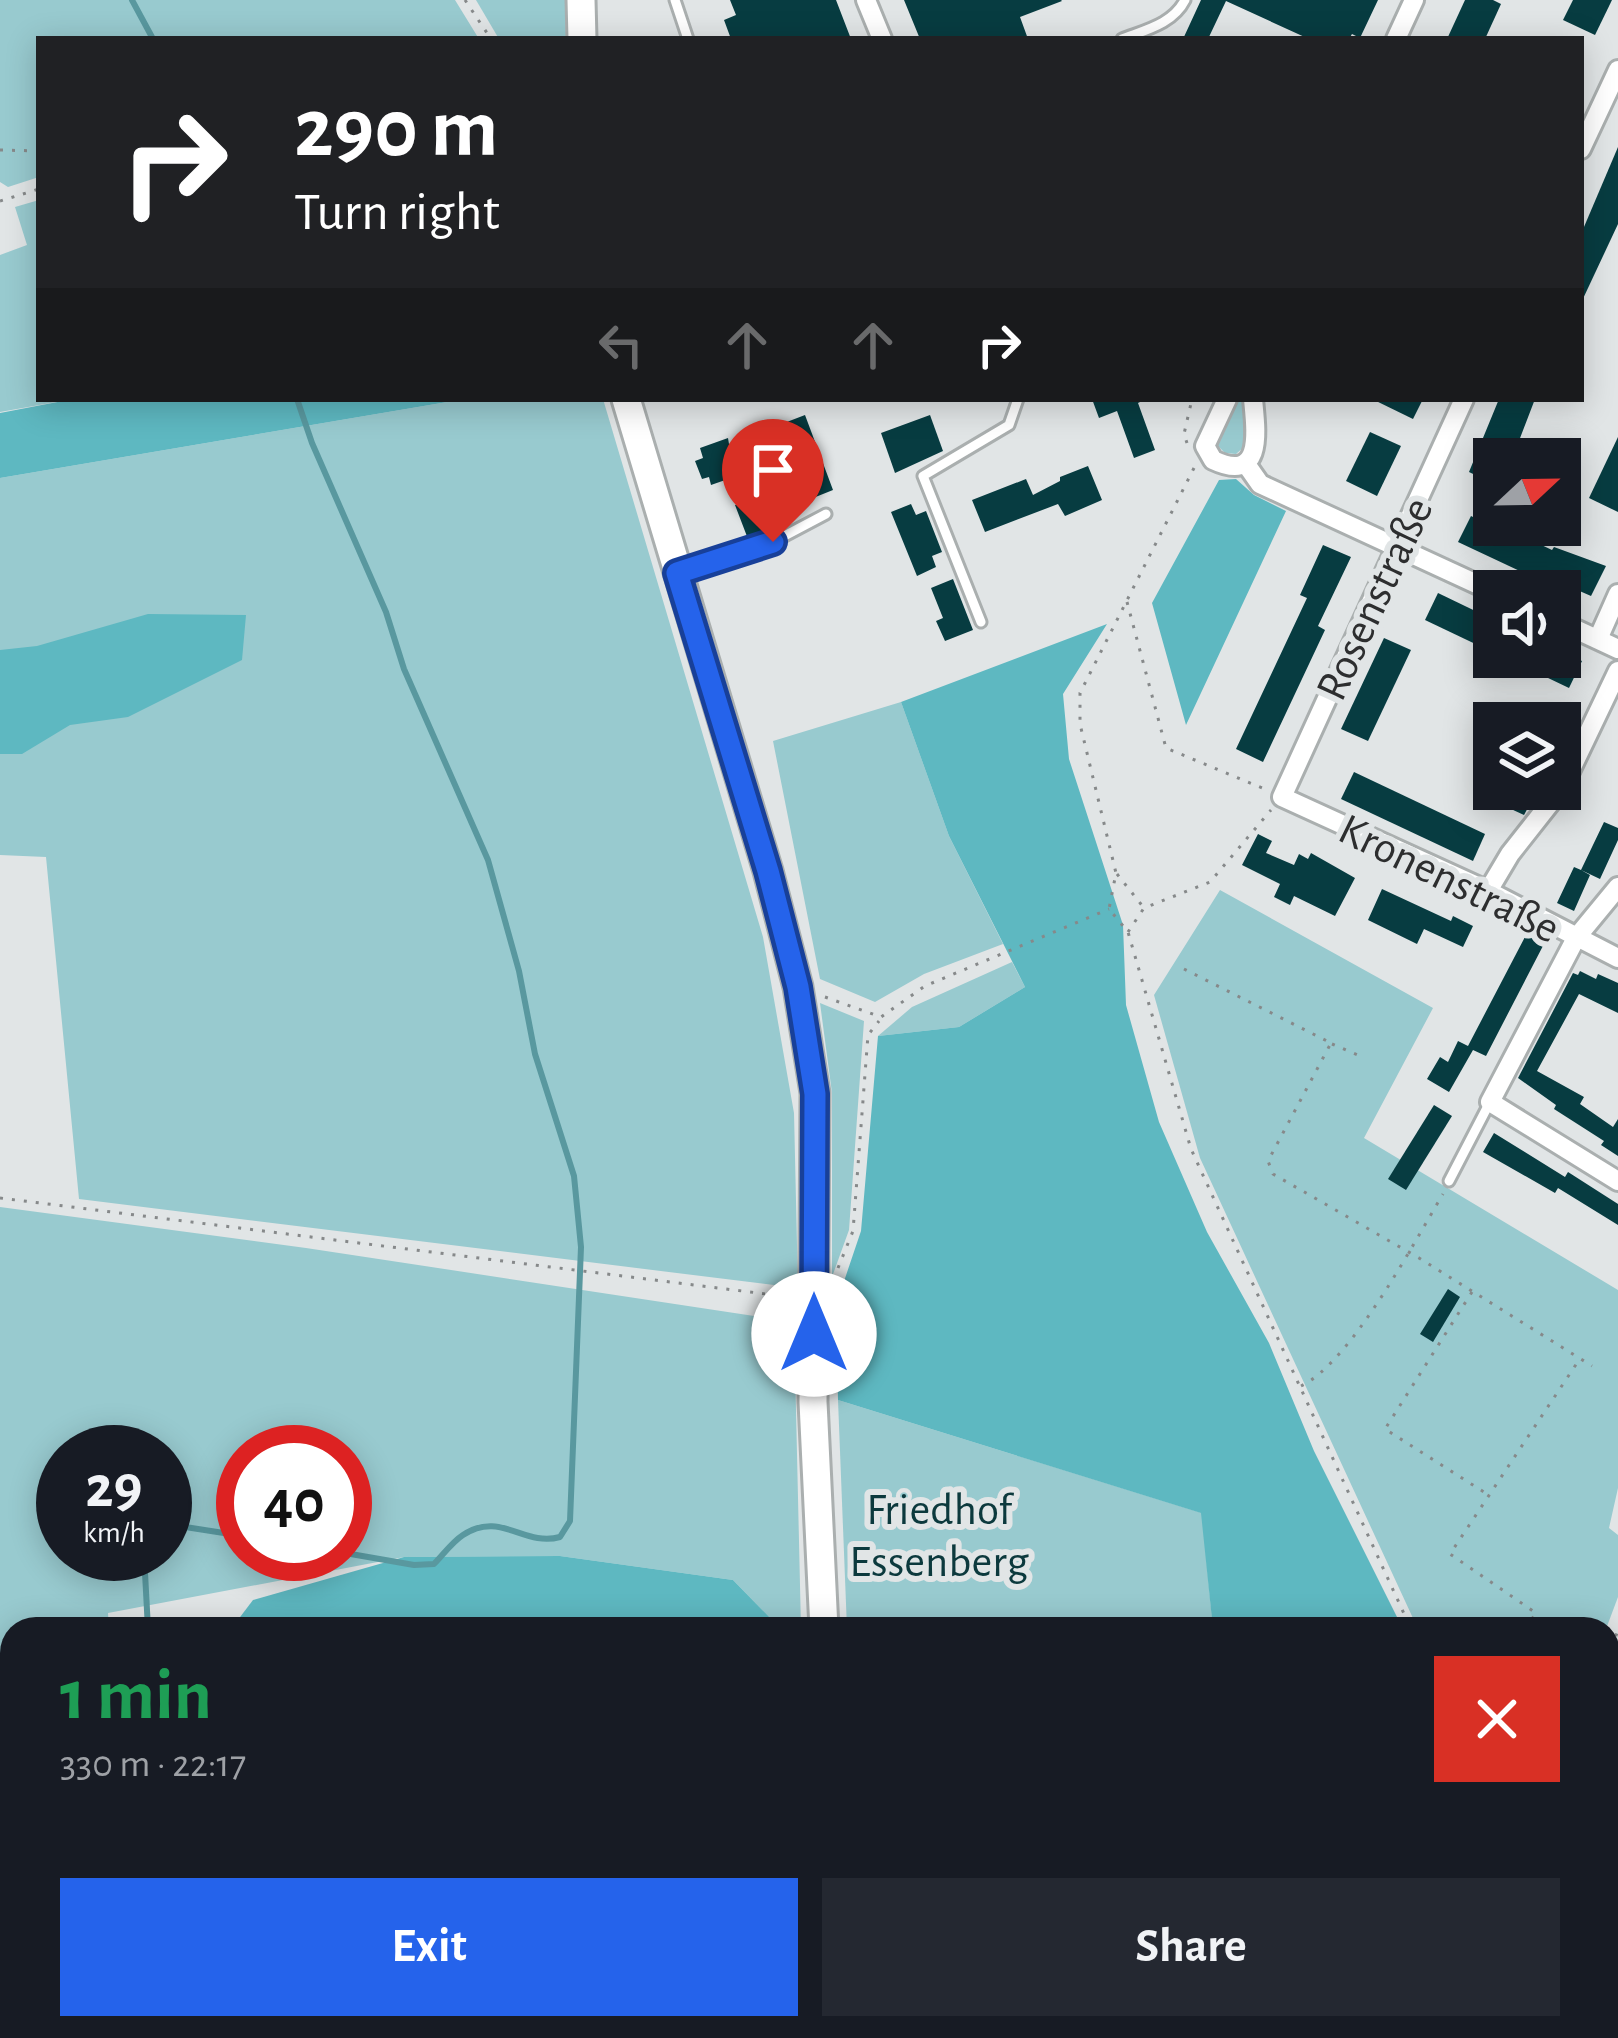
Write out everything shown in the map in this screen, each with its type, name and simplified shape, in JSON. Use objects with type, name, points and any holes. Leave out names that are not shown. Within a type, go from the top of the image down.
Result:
[{"type":"street","points":[[581,0],[581,36]]},
{"type":"street","points":[[866,0],[880,36]]},
{"type":"street","points":[[1397,36],[1414,0]]},
{"type":"street","points":[[1584,143],[1618,70]]},
{"type":"street","points":[[627,402],[768,871],[798,987],[815,1094],[813,1402],[823,1617]]},
{"type":"street","points":[[1226,402],[1203,456],[1220,464],[1246,464]]},
{"type":"street","points":[[1246,464],[1255,452],[1253,402]]},
{"type":"street","name":"Rosenstraße","points":[[1282,796],[1463,402]]},
{"type":"street","points":[[1246,464],[1260,484],[1473,582]]},
{"type":"street","points":[[1598,639],[1618,594]]},
{"type":"street","points":[[1581,631],[1618,649]]},
{"type":"street","points":[[1488,891],[1510,854],[1562,788],[1618,671]]},
{"type":"street","name":"Kronenstraße","points":[[1282,796],[1488,891],[1618,958]]},
{"type":"street","points":[[1618,887],[1576,938],[1490,1102],[1618,1181]]},
{"type":"lane","points":[[675,0],[687,36]]},
{"type":"lane","points":[[1130,36],[1164,23],[1185,0]]},
{"type":"lane","points":[[981,622],[922,476],[1009,425],[1017,402]]},
{"type":"lane","points":[[677,573],[773,542],[826,514]]},
{"type":"lane","points":[[1449,1180],[1490,1102]]},
{"type":"path","points":[[465,0],[489,36]]},
{"type":"path","points":[[0,150],[36,151]]},
{"type":"path","points":[[0,201],[36,190]]},
{"type":"path","points":[[1144,908],[1116,873],[1079,724],[1080,693],[1203,456],[1184,434],[1193,402]]},
{"type":"path","points":[[1127,601],[1166,748],[1282,796],[1210,883],[1144,908],[1128,932]]},
{"type":"path","points":[[1109,909],[1116,873]]},
{"type":"path","points":[[1109,909],[1128,932],[1191,1149],[1405,1617]]},
{"type":"path","points":[[837,1272],[853,1231],[868,1035],[881,1017],[925,986],[1109,909]]},
{"type":"path","points":[[1184,970],[1360,1056]]},
{"type":"path","points":[[812,992],[881,1017]]},
{"type":"path","points":[[1330,1043],[1268,1161],[1269,1169],[1592,1366]]},
{"type":"path","points":[[1299,1387],[1320,1377],[1408,1252],[1449,1180]]},
{"type":"path","points":[[0,1198],[814,1300]]},
{"type":"path","points":[[1472,1292],[1385,1429],[1489,1495]]},
{"type":"path","points":[[1533,1617],[1536,1613],[1450,1554],[1580,1358]]},
{"type":"green space","points":[[0,0],[455,0],[477,36],[36,36],[36,178],[8,187],[0,182]]},
{"type":"green space","points":[[476,0],[565,0],[566,36],[497,36]]},
{"type":"green space","points":[[36,201],[36,402],[56,402],[0,412],[0,255],[27,245],[15,207]]},
{"type":"green space","points":[[447,402],[604,402],[763,937],[794,1113],[798,1288],[79,1199],[46,857],[0,855],[0,478]]},
{"type":"green space","points":[[1234,402],[1246,402],[1246,445],[1236,454],[1225,453],[1216,444]]},
{"type":"green space","points":[[901,702],[949,836],[1003,944],[924,974],[875,1002],[820,979],[773,741]]},
{"type":"green space","points":[[1220,890],[1433,1008],[1364,1138],[1618,1290],[1618,1488],[1609,1528],[1618,1535],[1618,1597],[1610,1617],[1412,1617],[1200,1158],[1154,995]]},
{"type":"green space","points":[[1012,962],[1025,987],[959,1027],[878,1036],[912,1007]]},
{"type":"green space","points":[[820,1003],[864,1021],[849,1230],[832,1277],[832,1093]]},
{"type":"green space","points":[[0,1207],[794,1322],[801,1617],[769,1617],[733,1580],[560,1556],[404,1557],[372,1563],[372,1425],[216,1425],[216,1581],[277,1581],[108,1613],[108,1617],[0,1617]]},
{"type":"green space","name":"Friedhof Essenberg","points":[[838,1400],[1202,1513],[1212,1617],[847,1617]]},
{"type":"shaded area","points":[[57,402],[447,402],[0,478],[0,413]]},
{"type":"shaded area","points":[[1236,479],[1254,495],[1286,511],[1186,725],[1152,603],[1219,480]]},
{"type":"shaded area","points":[[148,614],[246,615],[242,660],[128,717],[70,725],[22,754],[0,754],[0,650],[37,646]]},
{"type":"shaded area","points":[[1107,624],[1063,694],[1069,759],[1123,925],[1126,1005],[1159,1122],[1207,1232],[1269,1343],[1314,1451],[1397,1617],[1212,1617],[1201,1513],[838,1400],[836,1305],[861,1231],[878,1036],[959,1027],[1025,987],[949,836],[901,702]]},
{"type":"shaded area","points":[[560,1556],[733,1580],[769,1617],[240,1617],[253,1600],[320,1581],[372,1581],[372,1566],[404,1557]]},
{"type":"building","points":[[730,0],[836,0],[850,36],[730,36],[724,20],[736,15]]},
{"type":"building","points":[[904,0],[1062,1],[1020,17],[1027,36],[919,36]]},
{"type":"building","points":[[1201,0],[1378,0],[1361,36],[1302,36],[1226,1],[1209,36],[1184,36]]},
{"type":"building","points":[[1465,0],[1501,4],[1486,36],[1448,36]]},
{"type":"building","points":[[1573,0],[1612,0],[1595,35],[1563,20]]},
{"type":"building","points":[[1618,147],[1618,224],[1584,297],[1584,227]]},
{"type":"building","points":[[1093,402],[1140,402],[1155,450],[1134,458],[1117,411],[1099,418]]},
{"type":"building","points":[[1378,402],[1422,402],[1413,419]]},
{"type":"building","points":[[1498,402],[1534,402],[1520,438],[1483,438]]},
{"type":"building","points":[[805,415],[833,490],[808,500],[794,463],[755,478],[775,528],[748,539],[731,478],[711,485],[709,477],[702,479],[695,461],[703,458],[700,448],[728,438],[729,444]]},
{"type":"building","points":[[930,415],[943,451],[895,473],[881,433]]},
{"type":"building","points":[[1370,432],[1401,446],[1377,496],[1346,481]]},
{"type":"building","points":[[1618,437],[1618,512],[1589,498]]},
{"type":"building","points":[[1088,466],[1102,500],[1065,516],[1058,504],[985,532],[972,500],[1026,479],[1033,495]]},
{"type":"building","points":[[911,504],[916,515],[926,511],[942,552],[932,556],[936,567],[917,576],[891,512]]},
{"type":"building","points":[[1471,516],[1473,546],[1554,547],[1606,566],[1591,596],[1581,592],[1581,570],[1518,570],[1458,542]]},
{"type":"building","points":[[1323,545],[1351,557],[1318,626],[1325,630],[1263,762],[1236,749],[1307,598],[1300,595]]},
{"type":"building","points":[[953,579],[973,630],[945,641],[936,621],[943,618],[931,588]]},
{"type":"building","points":[[1438,593],[1473,610],[1473,643],[1425,620]]},
{"type":"building","points":[[1384,638],[1411,650],[1368,741],[1341,729]]},
{"type":"building","points":[[1548,678],[1574,678],[1569,688]]},
{"type":"building","points":[[1354,772],[1485,834],[1473,861],[1341,799]]},
{"type":"building","points":[[1604,822],[1618,828],[1618,840],[1600,879],[1581,870]]},
{"type":"building","points":[[1258,834],[1272,841],[1266,853],[1294,865],[1299,854],[1308,859],[1311,853],[1355,878],[1335,916],[1294,896],[1290,905],[1274,897],[1280,884],[1242,865]]},
{"type":"building","points":[[1574,867],[1590,875],[1574,911],[1557,903]]},
{"type":"building","points":[[1382,889],[1451,921],[1453,916],[1473,926],[1463,947],[1424,929],[1417,944],[1368,920]]},
{"type":"building","points":[[1527,933],[1545,942],[1486,1056],[1473,1050],[1449,1092],[1427,1079],[1440,1057],[1448,1062],[1458,1041],[1468,1046]]},
{"type":"building","points":[[1573,973],[1618,983],[1618,1013],[1579,994],[1537,1071],[1584,1097],[1580,1104],[1613,1127],[1618,1119],[1618,1156],[1518,1078]]},
{"type":"building","points":[[1434,1105],[1452,1116],[1406,1190],[1388,1179]]},
{"type":"building","points":[[1494,1133],[1618,1204],[1618,1225],[1558,1188],[1555,1193],[1483,1152]]},
{"type":"building","points":[[1448,1289],[1460,1297],[1433,1342],[1420,1334]]},
{"type":"waterway","points":[[132,0],[151,36]]},
{"type":"waterway","points":[[298,402],[386,612],[404,669],[488,860],[519,971],[535,1054],[574,1176],[581,1247],[570,1521],[560,1537],[547,1539],[489,1526],[459,1538],[434,1564],[372,1558]]},
{"type":"waterway","points":[[192,1528],[216,1532]]},
{"type":"waterway","points":[[145,1581],[147,1617]]},
{"type":"route","points":[[773,542],[677,573],[768,871],[798,987],[815,1094],[814,1334]]}]
